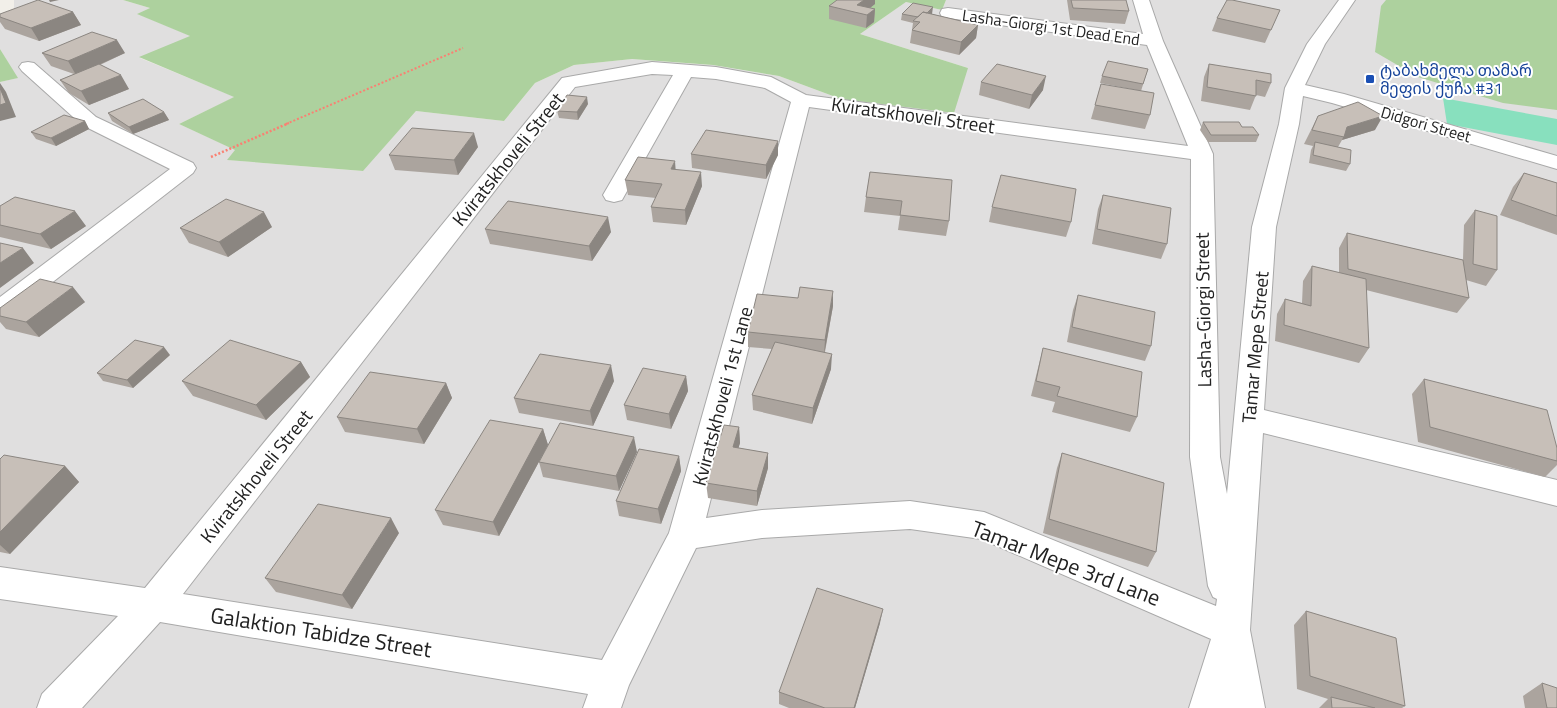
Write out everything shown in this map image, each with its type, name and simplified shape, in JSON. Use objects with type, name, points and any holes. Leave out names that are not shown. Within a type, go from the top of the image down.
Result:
[{"type":"street","name":"Lasha-Giorgi Street","points":[[1142,0],[1154,41],[1202,154],[1205,457],[1232,630]]},
{"type":"street","name":"Tamar Mepe Street","points":[[1208,708],[1232,630],[1264,227],[1289,124],[1294,88],[1316,44],[1348,0]]},
{"type":"street","name":"Lasha-Giorgi 1st Dead End","points":[[948,13],[1154,41]]},
{"type":"street","points":[[0,310],[185,168],[89,121],[28,67]]},
{"type":"street","name":"Kviratskhoveli Street","points":[[56,708],[153,605],[570,82],[652,68],[716,74],[770,83],[801,100],[1202,154]]},
{"type":"street","points":[[614,195],[684,71]]},
{"type":"street","name":"Didgori Street","points":[[1294,88],[1337,98],[1557,163]]},
{"type":"street","name":"Kviratskhoveli 1st Lane","points":[[607,694],[685,535],[801,100]]},
{"type":"street","points":[[1249,418],[1557,493]]},
{"type":"street","name":"Tamar Mepe 3rd Lane","points":[[685,535],[762,524],[910,516],[984,526],[1232,630]]},
{"type":"street","name":"Galaktion Tabidze Street","points":[[0,583],[153,605],[607,694]]},
{"type":"street","points":[[1232,630],[1246,708]]},
{"type":"path","points":[[185,168],[463,48]]},
{"type":"shaded area","points":[[14,0],[123,0],[150,8],[138,14],[191,36],[140,58],[235,97],[179,124],[236,150],[228,160],[362,171],[416,111],[504,121],[535,83],[574,65],[632,59],[713,65],[779,76],[841,99],[968,68],[860,34],[906,2],[942,10],[946,0],[1557,0],[1557,708],[0,708],[0,82],[17,78],[0,49],[0,16],[14,13]]},
{"type":"green space","points":[[123,0],[946,0],[942,10],[906,2],[860,34],[968,68],[954,113],[841,99],[779,76],[713,65],[632,59],[574,65],[535,83],[504,121],[416,111],[363,171],[227,160],[235,150],[179,124],[234,97],[139,57],[190,36],[137,14],[150,8]]},
{"type":"green space","points":[[1386,0],[1557,0],[1557,110],[1503,103],[1418,77],[1375,52],[1381,6]]},
{"type":"green space","points":[[0,49],[18,78],[0,82]]},
{"type":"green space","points":[[1443,98],[1557,119],[1557,145],[1447,124]]},
{"type":"building","points":[[38,0],[73,12],[31,28],[0,17],[0,14]]},
{"type":"building","points":[[837,0],[864,0],[857,5],[875,9],[867,15],[829,6]]},
{"type":"building","points":[[1071,0],[1126,0],[1129,11],[1073,8]]},
{"type":"building","points":[[1227,0],[1280,10],[1271,30],[1217,18]]},
{"type":"building","points":[[913,3],[933,7],[927,13],[923,12],[918,17],[902,14]]},
{"type":"building","points":[[923,12],[978,25],[961,42],[912,30],[920,22],[913,21]]},
{"type":"building","points":[[92,32],[117,40],[68,61],[42,53]]},
{"type":"building","points":[[1108,61],[1148,69],[1143,84],[1102,76]]},
{"type":"building","points":[[99,64],[121,75],[81,91],[60,80]]},
{"type":"building","points":[[997,64],[1046,76],[1032,95],[981,82]]},
{"type":"building","points":[[1209,64],[1271,74],[1271,83],[1256,80],[1256,96],[1207,87]]},
{"type":"building","points":[[1101,84],[1154,93],[1150,115],[1095,105]]},
{"type":"building","points":[[0,88],[6,103],[0,105]]},
{"type":"building","points":[[567,95],[587,97],[577,112],[557,111]]},
{"type":"building","points":[[143,99],[164,112],[129,127],[108,113]]},
{"type":"building","points":[[1358,102],[1383,116],[1347,127],[1344,137],[1312,130],[1318,116]]},
{"type":"building","points":[[64,115],[85,121],[51,138],[31,132]]},
{"type":"building","points":[[1203,122],[1239,122],[1242,127],[1253,127],[1259,135],[1211,135]]},
{"type":"building","points":[[412,128],[474,133],[454,160],[389,155]]},
{"type":"building","points":[[706,130],[778,141],[766,165],[691,154]]},
{"type":"building","points":[[1315,142],[1351,150],[1350,164],[1313,155]]},
{"type":"building","points":[[638,157],[675,161],[671,169],[701,172],[685,210],[651,207],[662,184],[625,180]]},
{"type":"building","points":[[870,172],[952,180],[949,221],[900,215],[902,201],[866,197]]},
{"type":"building","points":[[1524,173],[1557,183],[1557,216],[1511,200]]},
{"type":"building","points":[[1001,175],[1076,189],[1071,222],[992,207]]},
{"type":"building","points":[[1103,195],[1171,208],[1167,244],[1097,229]]},
{"type":"building","points":[[15,197],[75,211],[40,234],[0,225],[0,206]]},
{"type":"building","points":[[226,199],[264,212],[219,242],[180,228]]},
{"type":"building","points":[[508,201],[608,217],[589,246],[485,229]]},
{"type":"building","points":[[1475,210],[1497,216],[1497,270],[1473,264]]},
{"type":"building","points":[[1347,233],[1463,260],[1469,298],[1348,269]]},
{"type":"building","points":[[0,243],[23,248],[0,263]]},
{"type":"building","points":[[1312,266],[1366,279],[1369,348],[1284,325],[1285,299],[1311,306]]},
{"type":"building","points":[[40,279],[73,287],[26,322],[0,316],[0,308]]},
{"type":"building","points":[[800,287],[833,291],[825,340],[748,332],[757,294],[798,298]]},
{"type":"building","points":[[1078,295],[1155,312],[1151,346],[1072,327]]},
{"type":"building","points":[[135,340],[164,347],[127,380],[97,373]]},
{"type":"building","points":[[230,340],[301,362],[256,405],[182,381]]},
{"type":"building","points":[[775,342],[832,354],[813,408],[752,395]]},
{"type":"building","points":[[1043,348],[1142,372],[1137,417],[1057,396],[1060,387],[1036,381]]},
{"type":"building","points":[[540,354],[611,365],[590,411],[514,398]]},
{"type":"building","points":[[643,368],[686,376],[669,414],[624,405]]},
{"type":"building","points":[[370,372],[446,383],[417,429],[337,417]]},
{"type":"building","points":[[1424,379],[1547,410],[1557,448],[1557,461],[1430,427]]},
{"type":"building","points":[[490,420],[543,429],[493,522],[435,510]]},
{"type":"building","points":[[560,423],[634,437],[616,476],[539,462]]},
{"type":"building","points":[[724,425],[739,427],[733,447],[768,453],[757,491],[706,483]]},
{"type":"building","points":[[639,449],[679,456],[658,509],[616,501]]},
{"type":"building","points":[[1062,453],[1164,483],[1156,552],[1049,519]]},
{"type":"building","points":[[4,455],[65,466],[0,532],[0,459]]},
{"type":"building","points":[[318,504],[391,518],[342,595],[265,578]]},
{"type":"building","points":[[817,588],[883,609],[854,708],[825,708],[779,692]]},
{"type":"building","points":[[1306,611],[1396,638],[1405,706],[1310,676]]},
{"type":"building","points":[[1542,683],[1557,688],[1557,708],[1547,708]]},
{"type":"building","points":[[1331,697],[1375,708],[1332,708]]},
{"type":"place","name":"ტაბახმელა თამარ მეფის ქუჩა #31","points":[[1370,79]]}]
